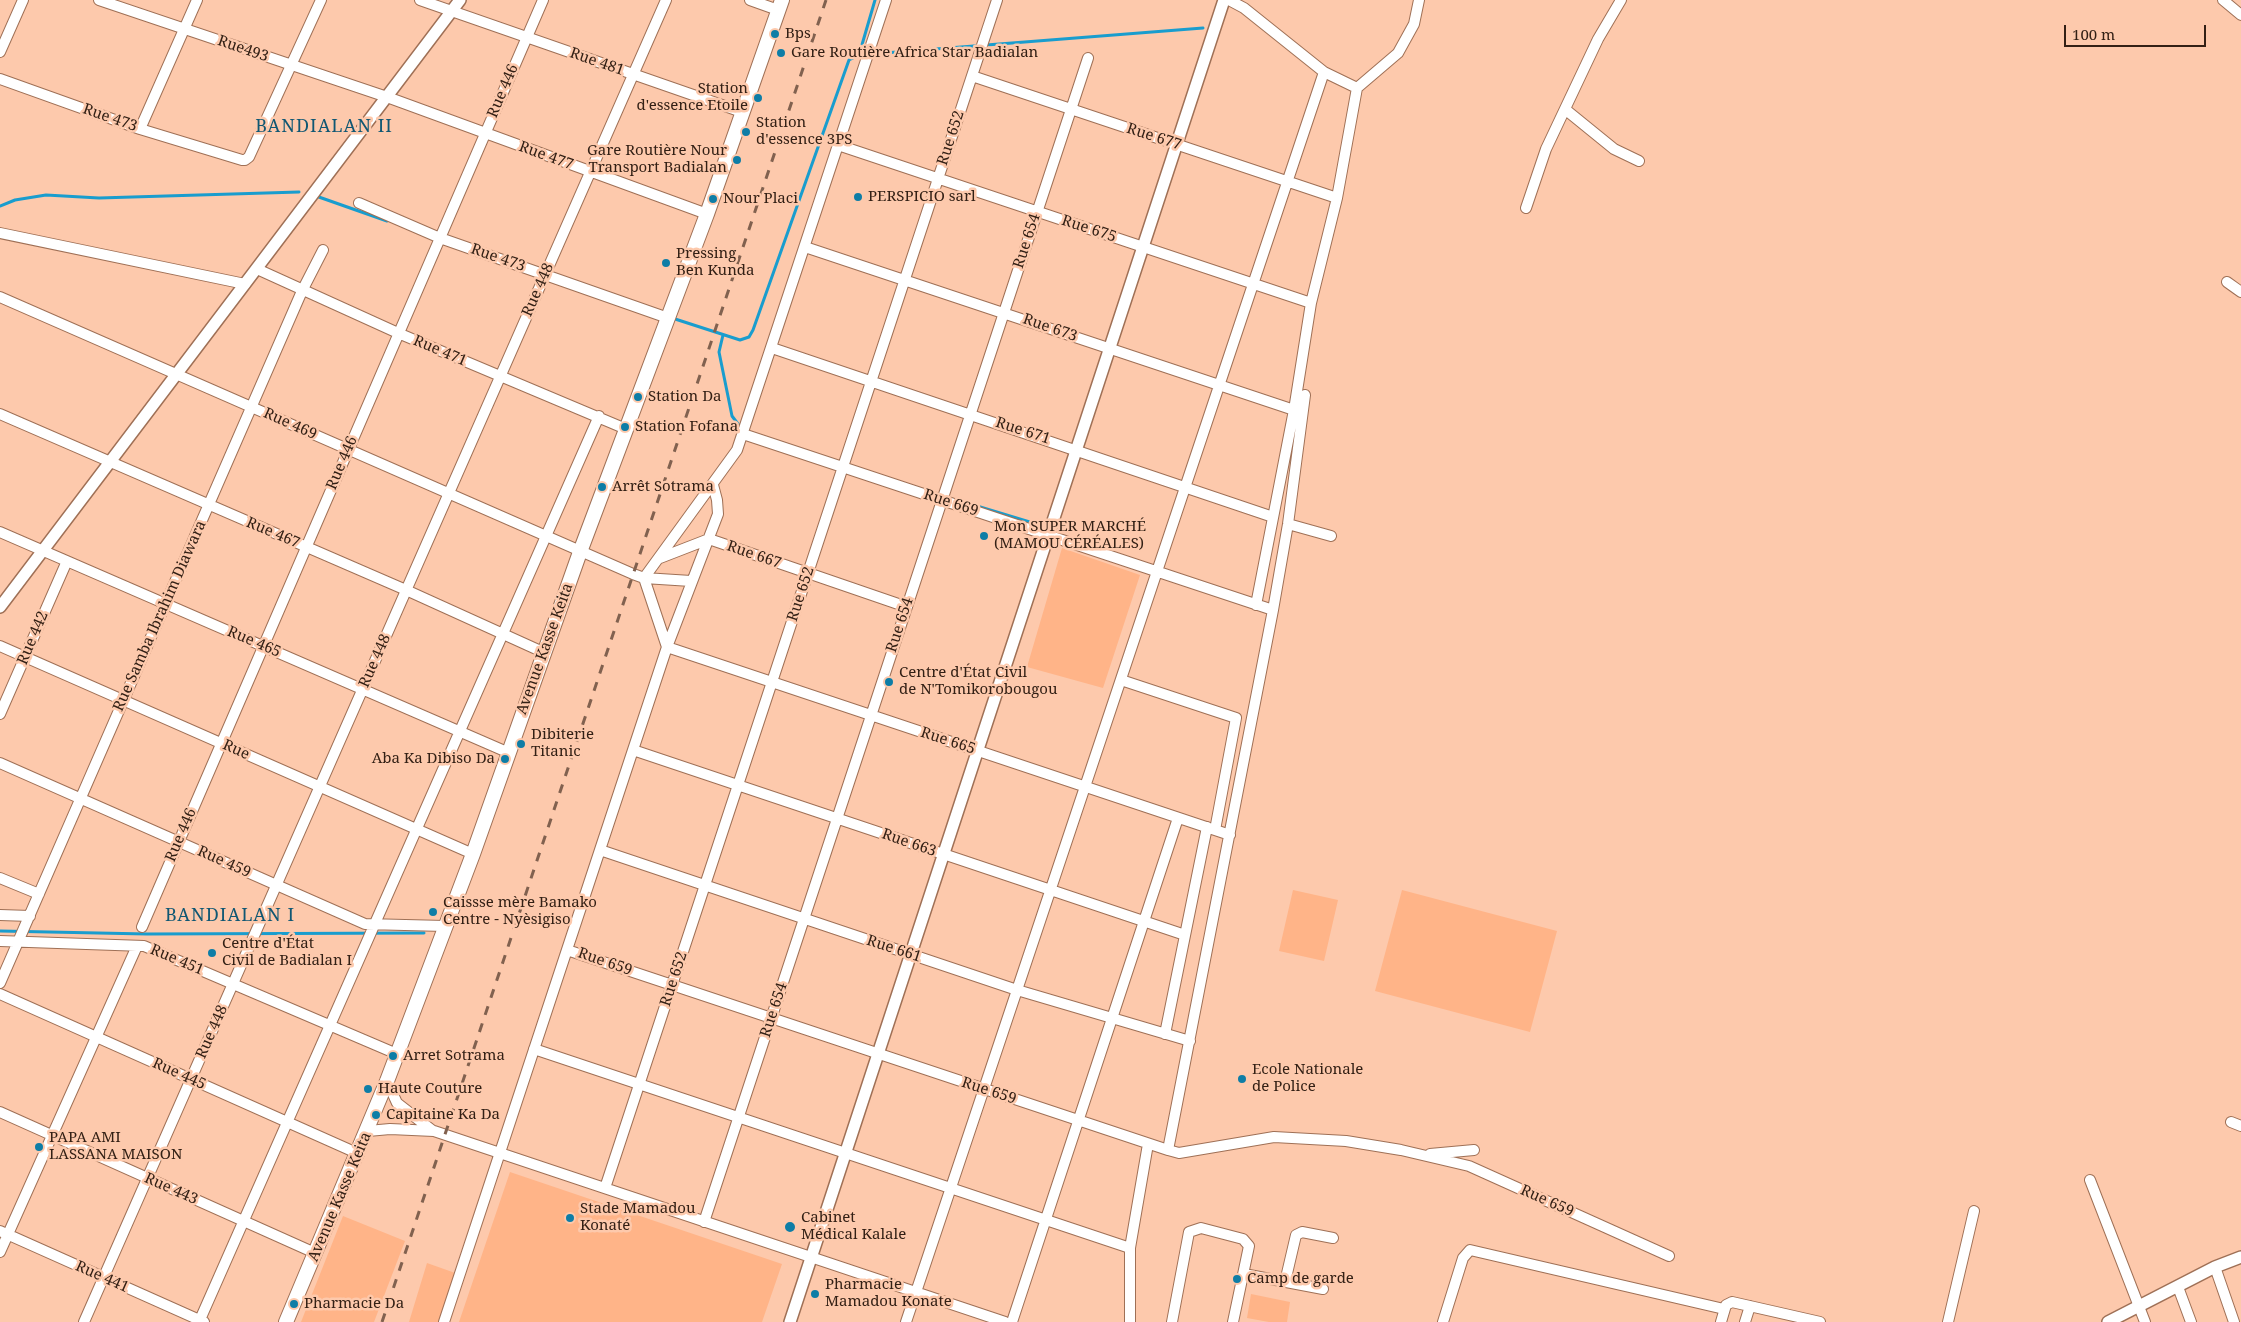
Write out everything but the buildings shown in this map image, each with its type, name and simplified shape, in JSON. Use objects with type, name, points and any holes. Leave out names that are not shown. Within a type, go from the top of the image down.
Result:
[{"type":"main road","name":"Avenue Kasse Keita","points":[[286,1322],[359,1154],[388,1081],[472,854],[507,752],[545,653],[580,552],[707,214],[780,5]]},
{"type":"street","points":[[0,52],[23,0]]},
{"type":"street","name":"Rue493","points":[[99,0],[387,97]]},
{"type":"street","points":[[140,129],[197,0]]},
{"type":"street","points":[[292,65],[321,0]]},
{"type":"street","name":"Rue 481","points":[[420,0],[435,2],[452,11],[742,112]]},
{"type":"street","points":[[0,608],[460,0]]},
{"type":"street","name":"Rue 446","points":[[142,926],[543,0]]},
{"type":"street","name":"Rue 448","points":[[84,1322],[666,0]]},
{"type":"street","points":[[750,0],[780,5]]},
{"type":"street","points":[[667,647],[644,578],[737,450],[886,0]]},
{"type":"street","name":"Rue 652","points":[[605,1188],[997,0]]},
{"type":"street","points":[[790,1322],[1224,0]]},
{"type":"street","points":[[1229,0],[1244,8],[1324,72],[1357,88]]},
{"type":"street","points":[[1256,605],[1294,410],[1311,303],[1337,198],[1357,88],[1398,53],[1414,24],[1419,0]]},
{"type":"street","points":[[1526,208],[1546,149],[1598,39],[1621,0]]},
{"type":"street","points":[[2223,0],[2241,15]]},
{"type":"street","name":"Rue 654","points":[[704,1222],[1088,58]]},
{"type":"street","name":"Rue 473","points":[[0,80],[140,129],[242,160],[249,157],[292,65]]},
{"type":"street","points":[[906,1322],[1324,72]]},
{"type":"street","name":"Rue 677","points":[[972,76],[1337,198]]},
{"type":"street","name":"Rue 477","points":[[387,97],[707,214]]},
{"type":"street","points":[[1566,110],[1614,149],[1639,161]]},
{"type":"street","name":"Rue 675","points":[[838,145],[1311,303]]},
{"type":"street","name":"Rue 473","points":[[358,203],[440,238],[668,318]]},
{"type":"street","points":[[0,233],[245,284]]},
{"type":"street","name":"Rue 673","points":[[805,247],[1294,410]]},
{"type":"street","name":"Rue Samba Ibrahim Diawara","points":[[0,983],[302,291],[323,250]]},
{"type":"street","name":"Rue 471","points":[[257,269],[398,333],[626,428]]},
{"type":"street","points":[[2227,282],[2241,292]]},
{"type":"street","name":"Rue 469","points":[[0,297],[252,406],[348,450],[449,492],[580,552],[644,578],[691,581]]},
{"type":"street","name":"Rue 671","points":[[772,348],[1273,517]]},
{"type":"street","points":[[1168,1150],[1273,610],[1288,524],[1305,395]]},
{"type":"street","name":"Rue 467","points":[[0,414],[406,590],[545,653]]},
{"type":"street","points":[[201,1321],[243,1221],[362,953],[371,925],[460,732],[599,416]]},
{"type":"street","name":"Rue 669","points":[[743,434],[1273,610]]},
{"type":"street","points":[[444,1322],[667,647],[718,514],[718,500],[713,485]]},
{"type":"street","points":[[1288,524],[1331,536]]},
{"type":"street","name":"Rue 465","points":[[0,532],[507,752]]},
{"type":"street","name":"Rue 667","points":[[659,559],[709,539],[907,607]]},
{"type":"street","name":"Rue 442","points":[[0,714],[67,561]]},
{"type":"street","name":"Rue","points":[[0,646],[472,854]]},
{"type":"street","name":"Rue 665","points":[[667,647],[1230,835]]},
{"type":"street","points":[[1121,680],[1236,718],[1185,935],[1165,1034]]},
{"type":"street","name":"Rue 663","points":[[633,750],[1185,935]]},
{"type":"street","name":"Rue 459","points":[[0,763],[371,925]]},
{"type":"street","points":[[1012,1322],[1178,818]]},
{"type":"street","name":"Rue 661","points":[[600,850],[1017,990],[1190,1041]]},
{"type":"street","points":[[0,878],[39,894]]},
{"type":"street","points":[[0,915],[28,920]]},
{"type":"street","points":[[371,925],[445,926]]},
{"type":"street","name":"Rue 451","points":[[0,941],[144,946],[397,1054]]},
{"type":"street","points":[[0,1252],[4,1233],[52,1135],[137,946]]},
{"type":"street","name":"Rue 659","points":[[567,950],[1168,1150],[1179,1152],[1274,1137],[1346,1141],[1469,1166],[1669,1256]]},
{"type":"street","name":"Rue 445","points":[[0,994],[95,1038],[359,1154]]},
{"type":"street","points":[[534,1049],[1130,1248]]},
{"type":"street","points":[[388,1081],[397,1103],[434,1131]]},
{"type":"street","name":"Rue 443","points":[[0,1112],[315,1253]]},
{"type":"street","points":[[368,1131],[390,1129],[434,1131],[1005,1322]]},
{"type":"street","points":[[1130,1322],[1130,1248],[1148,1144]]},
{"type":"street","name":"Rue 659","points":[[1422,1155],[1474,1150]]},
{"type":"street","points":[[2090,1180],[2145,1322]]},
{"type":"street","points":[[1948,1322],[1974,1211]]},
{"type":"street","points":[[1172,1322],[1189,1232],[1201,1228],[1243,1239],[1249,1246],[1250,1250],[1233,1322]]},
{"type":"street","points":[[1285,1282],[1296,1235],[1302,1232],[1333,1238]]},
{"type":"street","name":"Rue 441","points":[[4,1233],[201,1321]]},
{"type":"street","points":[[1444,1322],[1463,1258],[1470,1250],[1724,1309]]},
{"type":"street","points":[[2108,1322],[2139,1308],[2214,1267],[2241,1257]]},
{"type":"street","points":[[2214,1267],[2234,1322]]},
{"type":"street","points":[[1244,1274],[1323,1289]]},
{"type":"street","points":[[2178,1287],[2191,1322]]},
{"type":"street","points":[[1721,1322],[1724,1309],[1732,1302],[1820,1322]]},
{"type":"street","points":[[1745,1322],[1750,1306]]},
{"type":"shaded area","points":[[1062,548],[1140,575],[1103,688],[1027,667]]},
{"type":"shaded area","points":[[1293,890],[1338,900],[1324,961],[1279,951]]},
{"type":"shaded area","points":[[1402,890],[1557,931],[1530,1032],[1375,991]]},
{"type":"shaded area","name":"Stade Mamadou Konaté","points":[[510,1172],[782,1264],[762,1322],[459,1322]]},
{"type":"shaded area","points":[[343,1216],[405,1241],[374,1322],[301,1322]]},
{"type":"shaded area","points":[[427,1263],[458,1274],[442,1322],[409,1322]]},
{"type":"shaded area","points":[[1251,1294],[1290,1302],[1287,1322],[1269,1322],[1247,1318]]},
{"type":"waterway","points":[[859,55],[875,0]]},
{"type":"waterway","points":[[672,318],[740,340],[749,337],[849,60],[859,55],[1203,28]]},
{"type":"waterway","points":[[0,206],[15,200],[46,195],[99,198],[299,192]]},
{"type":"waterway","points":[[316,196],[387,221]]},
{"type":"waterway","points":[[723,335],[719,352],[732,416],[741,428]]},
{"type":"waterway","points":[[967,503],[1033,523]]},
{"type":"waterway","points":[[0,931],[147,934],[424,933]]},
{"type":"railway","points":[[382,1322],[826,0]]},
{"type":"place","name":"Bps","points":[[775,34]]},
{"type":"place","name":"Gare Routière Africa Star Badialan","points":[[781,53]]},
{"type":"place","name":"Station d'essence Etoile","points":[[758,98]]},
{"type":"place","name":"Station d'essence 3PS","points":[[746,132]]},
{"type":"place","name":"Gare Routière Nour Transport Badialan","points":[[737,160]]},
{"type":"place","name":"PERSPICIO sarl","points":[[858,197]]},
{"type":"place","name":"Nour Placi","points":[[713,199]]},
{"type":"place","name":"Pressing Ben Kunda","points":[[666,263]]},
{"type":"place","name":"Station Da","points":[[638,397]]},
{"type":"place","name":"Station Fofana","points":[[625,427]]},
{"type":"place","name":"Arrêt Sotrama","points":[[602,487]]},
{"type":"place","name":"Mon SUPER MARCHÉ (MAMOU CÉRÉALES)","points":[[984,536]]},
{"type":"place","name":"Centre d'État Civil de N'Tomikorobougou","points":[[889,682]]},
{"type":"place","name":"Dibiterie Titanic","points":[[521,744]]},
{"type":"place","name":"Aba Ka Dibiso Da","points":[[505,759]]},
{"type":"place","name":"Caissse mère Bamako Centre - Nyèsigiso","points":[[433,912]]},
{"type":"place","name":"Centre d'État Civil de Badialan I","points":[[212,953]]},
{"type":"place","name":"Arret Sotrama","points":[[393,1056]]},
{"type":"place","name":"Ecole Nationale de Police","points":[[1242,1079]]},
{"type":"place","name":"Haute Couture","points":[[368,1089]]},
{"type":"place","name":"Capitaine Ka Da","points":[[376,1115]]},
{"type":"place","name":"PAPA AMI LASSANA MAISON","points":[[39,1147]]},
{"type":"place","name":"Stade Mamadou Konaté","points":[[570,1218]]},
{"type":"place","name":"Cabinet Médical Kalale","points":[[790,1227]]},
{"type":"place","name":"Camp de garde","points":[[1237,1279]]},
{"type":"place","name":"Pharmacie Mamadou Konate","points":[[815,1294]]},
{"type":"place","name":"Pharmacie Da","points":[[294,1304]]},
{"type":"district","name":"BANDIALAN II","points":[[324,127]]},
{"type":"district","name":"BANDIALAN I","points":[[230,916]]}]
